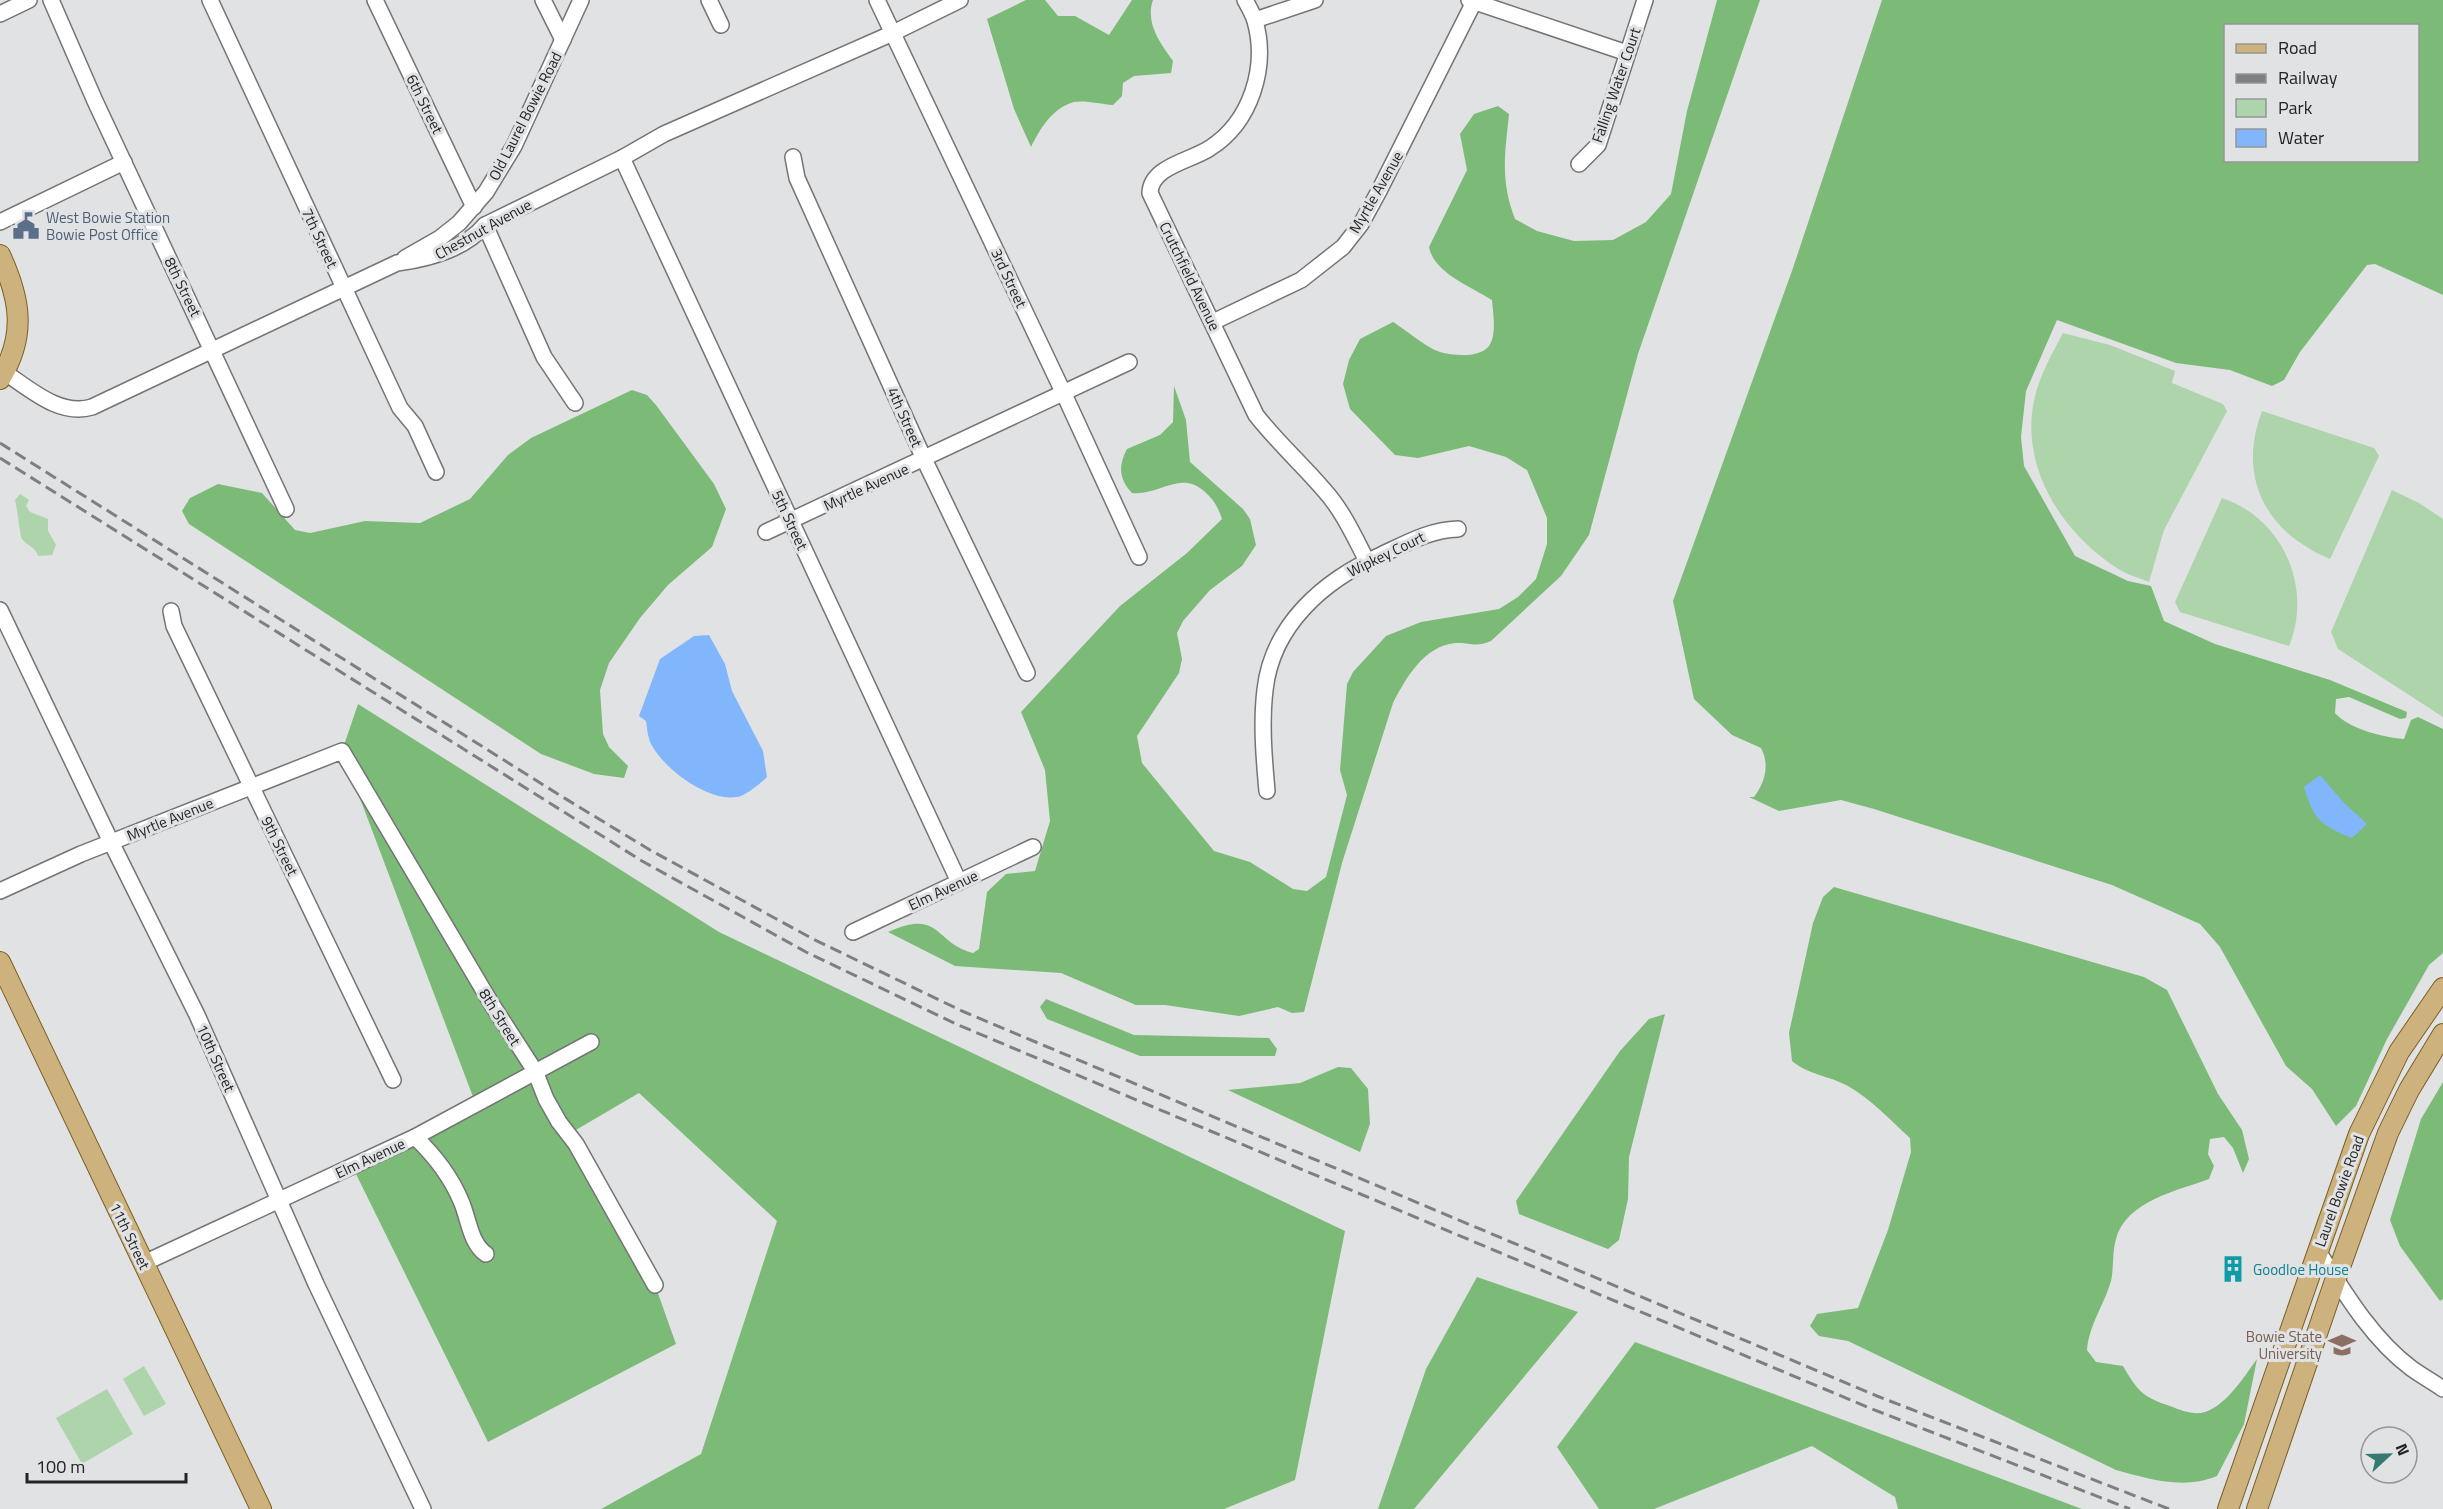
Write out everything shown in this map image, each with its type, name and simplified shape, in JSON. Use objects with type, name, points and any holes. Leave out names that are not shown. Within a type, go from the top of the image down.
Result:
[{"type":"main road","points":[[0,255],[14,286],[18,311],[13,348],[2,376]]},
{"type":"main road","name":"11th Street","points":[[0,962],[261,1509]]},
{"type":"main road","name":"Laurel Bowie Road","points":[[2228,1509],[2338,1191],[2376,1096],[2399,1052],[2443,988]]},
{"type":"main road","name":"Laurel Bowie Road","points":[[2257,1509],[2388,1133],[2409,1090],[2443,1034]]},
{"type":"street","points":[[0,14],[29,0]]},
{"type":"street","name":"8th Street","points":[[51,0],[286,508]]},
{"type":"street","name":"7th Street","points":[[210,0],[400,408],[415,426],[436,472]]},
{"type":"street","name":"6th Street","points":[[375,0],[474,207]]},
{"type":"street","points":[[543,0],[563,40]]},
{"type":"street","name":"Old Laurel Bowie Road","points":[[397,263],[440,238],[474,207],[496,177],[514,146],[581,0]]},
{"type":"street","points":[[709,0],[721,25]]},
{"type":"street","name":"3rd Street","points":[[878,0],[1139,557]]},
{"type":"street","name":"Chestnut Avenue","points":[[2,376],[58,405],[78,410],[100,404],[397,263],[429,259],[476,236],[484,225],[622,158],[664,134],[893,33],[960,0]]},
{"type":"street","points":[[1136,177],[1150,184],[1154,178],[1167,169],[1210,149],[1239,120],[1257,78],[1260,56],[1255,20],[1245,0]]},
{"type":"street","points":[[1255,20],[1315,0]]},
{"type":"street","name":"Falling Water Court","points":[[1579,164],[1598,145],[1645,0]]},
{"type":"street","points":[[1473,1],[1628,53]]},
{"type":"street","name":"Myrtle Avenue","points":[[1213,322],[1300,280],[1343,247],[1361,224],[1380,191],[1473,1]]},
{"type":"street","name":"4th Street","points":[[793,157],[796,178],[924,459],[1027,673]]},
{"type":"street","name":"5th Street","points":[[622,158],[959,882]]},
{"type":"street","points":[[0,222],[124,162]]},
{"type":"street","name":"Crutchfield Avenue","points":[[1150,184],[1150,193],[1256,415],[1274,438],[1325,490],[1341,511],[1367,561]]},
{"type":"street","points":[[484,225],[544,357],[574,403]]},
{"type":"street","name":"Myrtle Avenue","points":[[766,532],[1129,363]]},
{"type":"street","name":"Wipkey Court","points":[[1267,790],[1264,756],[1265,690],[1279,642],[1295,616],[1316,594],[1367,561],[1437,530],[1458,529]]},
{"type":"street","name":"10th Street","points":[[0,610],[197,1015],[278,1201],[423,1509]]},
{"type":"street","name":"9th Street","points":[[171,611],[174,626],[393,1080]]},
{"type":"street","name":"8th Street","points":[[342,750],[491,1003],[536,1071],[550,1106],[576,1144],[655,1285]]},
{"type":"street","name":"Myrtle Avenue","points":[[0,891],[111,842],[342,750]]},
{"type":"street","name":"Elm Avenue","points":[[853,932],[1033,847]]},
{"type":"street","name":"Elm Avenue","points":[[144,1263],[415,1137],[591,1042]]},
{"type":"street","points":[[415,1137],[444,1169],[461,1200],[477,1248],[486,1254]]},
{"type":"street","points":[[2318,1251],[2385,1343],[2411,1368],[2443,1389]]},
{"type":"green space","points":[[1026,0],[1045,0],[1058,16],[1075,16],[1109,35],[1132,0],[1153,0],[1152,25],[1173,61],[1171,73],[1134,76],[1123,83],[1122,96],[1113,105],[1083,101],[1066,105],[1048,120],[1031,147],[1014,109],[987,19]]},
{"type":"green space","points":[[1717,0],[1760,0],[1638,354],[1589,535],[1561,576],[1491,641],[1444,645],[1425,657],[1404,684],[1393,703],[1342,863],[1304,1012],[1292,1013],[1278,1007],[1239,1016],[1165,1005],[1136,1005],[1061,973],[955,966],[888,932],[905,926],[928,925],[960,948],[973,953],[979,949],[987,892],[1006,874],[1035,871],[1050,821],[1045,770],[1021,712],[1120,606],[1187,553],[1222,519],[1213,501],[1195,485],[1178,483],[1142,493],[1132,493],[1124,483],[1121,467],[1127,449],[1160,435],[1173,422],[1174,386],[1186,420],[1190,462],[1243,509],[1250,519],[1256,545],[1242,566],[1210,590],[1183,621],[1177,633],[1182,659],[1179,673],[1137,736],[1142,763],[1214,851],[1250,862],[1293,889],[1307,891],[1326,877],[1347,795],[1340,770],[1347,684],[1353,672],[1386,636],[1421,622],[1499,609],[1518,597],[1536,579],[1547,544],[1547,518],[1527,470],[1506,457],[1469,446],[1418,458],[1395,455],[1350,409],[1343,384],[1349,360],[1360,339],[1393,322],[1440,352],[1459,355],[1473,354],[1480,353],[1489,346],[1494,330],[1492,300],[1445,272],[1432,256],[1429,247],[1467,170],[1460,134],[1474,114],[1498,106],[1509,114],[1505,179],[1515,219],[1537,231],[1574,241],[1613,240],[1646,222],[1671,194],[1687,111]]},
{"type":"green space","points":[[1882,0],[2443,0],[2443,295],[2375,264],[2367,265],[2300,352],[2284,380],[2272,386],[2230,370],[2176,363],[2057,320],[2026,391],[2021,437],[2024,466],[2075,556],[2128,581],[2151,586],[2164,621],[2215,644],[2330,680],[2407,712],[2406,718],[2400,719],[2349,697],[2336,699],[2335,713],[2357,728],[2404,739],[2411,720],[2418,717],[2443,729],[2443,953],[2429,965],[2387,1039],[2356,1106],[2336,1126],[2312,1089],[2286,1066],[2220,947],[2200,924],[2112,885],[1874,809],[1841,800],[1779,811],[1749,797],[1754,797],[1761,785],[1766,767],[1764,754],[1761,748],[1732,735],[1694,699],[1673,601],[1793,268]]},
{"type":"green space","points":[[2063,333],[2110,345],[2175,371],[2172,383],[2223,404],[2227,411],[2164,530],[2149,582],[2120,570],[2080,537],[2063,518],[2049,496],[2039,472],[2033,448],[2031,422],[2035,396],[2044,371]]},
{"type":"green space","points":[[632,390],[647,395],[656,405],[714,484],[726,509],[712,547],[668,585],[640,618],[609,663],[600,690],[603,734],[609,747],[628,766],[624,778],[594,774],[541,754],[189,524],[182,511],[190,498],[218,484],[262,493],[295,530],[310,533],[365,521],[420,523],[470,499],[508,455],[531,438]]},
{"type":"green space","points":[[2262,411],[2374,448],[2379,456],[2330,559],[2307,548],[2288,534],[2273,518],[2262,500],[2255,480],[2253,458],[2255,435]]},
{"type":"green space","points":[[2392,490],[2419,503],[2443,519],[2443,717],[2338,649],[2331,632]]},
{"type":"green space","points":[[20,494],[29,500],[26,506],[30,512],[48,519],[48,531],[56,545],[52,555],[38,556],[35,550],[22,539],[15,500]]},
{"type":"green space","points":[[2222,498],[2262,521],[2276,538],[2287,558],[2294,579],[2297,601],[2296,624],[2289,646],[2180,612],[2175,602]]},
{"type":"green space","points":[[358,704],[719,932],[1345,1231],[1295,1480],[1224,1509],[601,1509],[701,1454],[777,1221],[639,1093],[569,1134],[655,1285],[676,1344],[488,1442],[356,1174],[478,1110],[342,751]]},
{"type":"green space","points":[[1834,887],[2144,977],[2167,990],[2218,1094],[2242,1130],[2249,1159],[2243,1173],[2233,1148],[2224,1137],[2210,1139],[2208,1154],[2214,1166],[2209,1179],[2154,1199],[2130,1215],[2116,1239],[2111,1281],[2091,1332],[2087,1350],[2096,1362],[2123,1366],[2132,1381],[2147,1396],[2181,1410],[2197,1413],[2209,1410],[2225,1399],[2257,1359],[2244,1424],[2217,1476],[2179,1483],[2153,1480],[2116,1470],[1848,1341],[1819,1336],[1810,1326],[1817,1314],[1858,1308],[1888,1230],[1911,1152],[1910,1138],[1865,1098],[1848,1086],[1805,1069],[1792,1061],[1789,1033],[1813,923],[1823,897]]},
{"type":"green space","points":[[1046,999],[1134,1035],[1269,1038],[1277,1049],[1275,1056],[1140,1056],[1047,1019],[1040,1007]]},
{"type":"green space","points":[[1665,1014],[1629,1157],[1628,1199],[1619,1240],[1608,1249],[1519,1214],[1516,1201],[1620,1051],[1649,1019]]},
{"type":"green space","points":[[1338,1067],[1351,1068],[1368,1089],[1370,1124],[1360,1152],[1228,1090],[1300,1083]]},
{"type":"green space","points":[[2443,1082],[2443,1299],[2440,1301],[2400,1246],[2390,1220],[2421,1119]]},
{"type":"green space","points":[[1477,1277],[1578,1312],[1414,1509],[1378,1509],[1426,1369]]},
{"type":"green space","points":[[1635,1342],[2082,1509],[1898,1509],[1895,1497],[1812,1446],[1654,1509],[1599,1509],[1557,1447]]},
{"type":"green space","points":[[144,1366],[166,1404],[144,1416],[123,1379]]},
{"type":"green space","points":[[107,1389],[133,1434],[82,1464],[56,1418]]},
{"type":"water","points":[[709,635],[725,664],[732,691],[763,751],[767,777],[741,796],[716,795],[677,774],[657,754],[650,742],[646,721],[639,716],[660,659],[694,636]]},
{"type":"water","points":[[2320,775],[2344,803],[2367,824],[2352,838],[2325,825],[2311,807],[2304,787]]},
{"type":"railway","points":[[0,443],[561,796],[650,850],[813,939],[962,1011],[1877,1396],[2169,1509]]},
{"type":"railway","points":[[0,458],[642,861],[806,952],[956,1024],[1070,1072],[1872,1409],[2130,1509]]},
{"type":"place","name":"West Bowie Station Bowie Post Office","points":[[26,226]]},
{"type":"place","name":"Goodloe House","points":[[2233,1269]]},
{"type":"place","name":"Bowie State University","points":[[2342,1345]]}]
